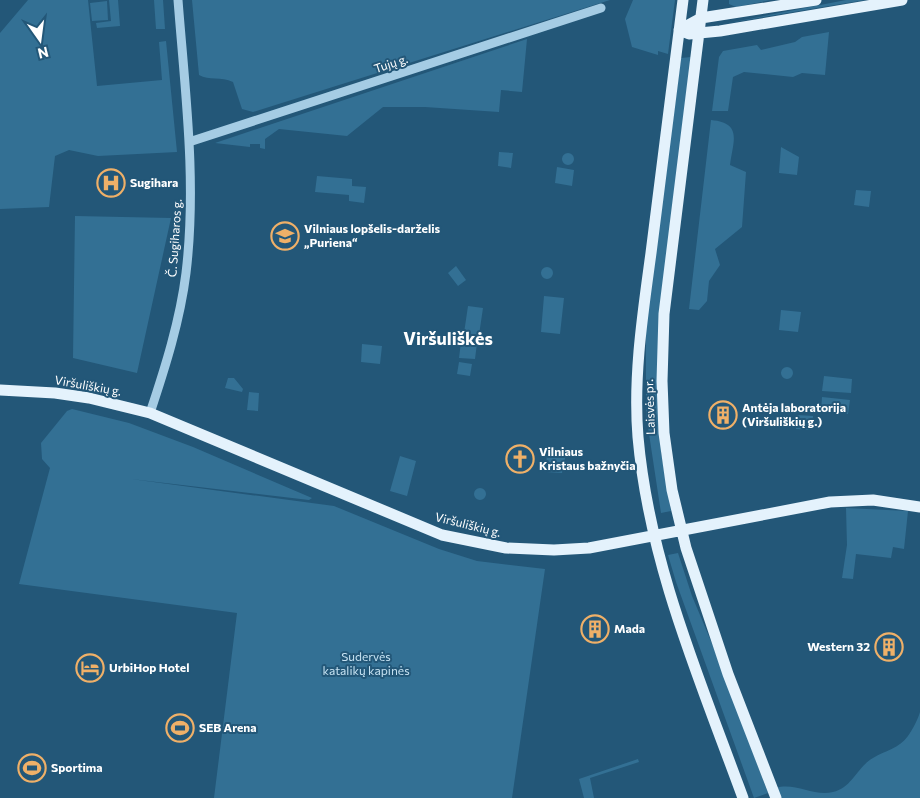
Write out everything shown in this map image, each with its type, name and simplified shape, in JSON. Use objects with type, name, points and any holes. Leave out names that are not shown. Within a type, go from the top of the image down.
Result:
[{"type":"main road","name":"Laisvės pr.","points":[[683,0],[646,295],[638,383],[638,435],[645,494],[654,536],[677,617],[743,798]]},
{"type":"main road","name":"Laisvės pr.","points":[[703,0],[664,314],[662,381],[664,433],[672,490],[681,531],[728,674],[776,798]]},
{"type":"main road","points":[[679,30],[701,18],[811,0]]},
{"type":"main road","points":[[679,30],[689,34],[699,33],[902,0]]},
{"type":"main road","name":"Viršuliškių g.","points":[[0,390],[55,393],[89,398],[150,413],[442,535],[477,544],[506,548],[568,550],[654,536],[830,502],[873,500],[920,506]]},
{"type":"street","name":"Č. Sugiharos g.","points":[[150,413],[174,335],[186,275],[190,218],[189,142],[178,0]]},
{"type":"street","name":"Tujų g.","points":[[189,142],[601,8]]},
{"type":"green space","points":[[28,0],[88,0],[97,86],[162,80],[159,42],[166,41],[177,152],[98,156],[69,150],[55,156],[49,207],[0,209],[0,33]]},
{"type":"green space","points":[[109,0],[118,0],[120,26],[97,28],[96,23],[111,21]]},
{"type":"green space","points":[[154,0],[163,0],[165,29],[156,29]]},
{"type":"green space","points":[[192,0],[610,0],[253,112],[242,109],[233,82],[199,75]]},
{"type":"green space","points":[[633,0],[675,0],[668,54],[658,51],[658,55],[632,47],[625,19]]},
{"type":"green space","points":[[729,0],[771,0],[736,7],[729,4]]},
{"type":"green space","points":[[846,0],[865,0],[728,23]]},
{"type":"green space","points":[[107,1],[108,20],[92,21],[90,3]]},
{"type":"green space","points":[[829,32],[825,75],[802,73],[793,77],[744,72],[733,77],[728,111],[712,111],[719,57],[723,51],[757,45],[761,50],[795,42],[802,37]]},
{"type":"green space","points":[[527,39],[522,92],[501,90],[499,112],[425,107],[383,107],[347,136],[279,129],[265,139],[265,149],[260,148],[260,144],[250,144],[250,147],[215,143]]},
{"type":"green space","points":[[691,57],[662,291],[661,452],[671,511],[661,513],[646,414],[646,326],[681,58]]},
{"type":"green space","points":[[711,120],[728,125],[732,129],[734,141],[730,165],[746,172],[742,227],[715,249],[720,265],[709,281],[707,301],[699,310],[689,309]]},
{"type":"green space","points":[[781,147],[799,157],[797,175],[779,173]]},
{"type":"green space","points":[[499,152],[513,153],[511,168],[498,166]]},
{"type":"green space","points":[[566,153],[570,153],[574,159],[570,165],[566,165],[562,161],[562,157]]},
{"type":"green space","points":[[557,167],[574,170],[572,186],[555,183]]},
{"type":"green space","points":[[317,176],[352,179],[352,186],[366,187],[364,203],[349,201],[349,195],[315,192]]},
{"type":"green space","points":[[856,190],[871,191],[869,207],[854,205]]},
{"type":"green space","points":[[75,216],[171,218],[137,373],[73,358]]},
{"type":"green space","points":[[456,266],[466,280],[458,286],[448,273]]},
{"type":"green space","points":[[545,267],[549,267],[553,273],[549,279],[545,279],[541,275],[541,271]]},
{"type":"green space","points":[[544,296],[564,298],[560,334],[541,332]]},
{"type":"green space","points":[[468,306],[483,308],[479,335],[464,333]]},
{"type":"green space","points":[[781,310],[801,312],[798,332],[779,330]]},
{"type":"green space","points":[[461,342],[477,343],[475,359],[459,358]]},
{"type":"green space","points":[[362,344],[382,346],[380,364],[361,362]]},
{"type":"green space","points":[[459,362],[472,364],[470,376],[457,374]]},
{"type":"green space","points":[[789,367],[792,368],[792,378],[785,379],[782,378],[781,371],[782,368]]},
{"type":"green space","points":[[824,376],[852,379],[851,393],[822,391]]},
{"type":"green space","points":[[228,378],[234,378],[243,389],[242,392],[225,388]]},
{"type":"green space","points":[[249,392],[259,393],[258,411],[247,410]]},
{"type":"green space","points":[[822,397],[850,400],[848,414],[821,412]]},
{"type":"green space","name":"Sudervės katalikų kapinės","points":[[72,409],[129,423],[193,447],[312,498],[309,500],[131,479],[334,506],[439,549],[477,561],[545,569],[512,798],[214,798],[237,613],[19,584],[50,468],[42,459],[41,443],[67,411]]},
{"type":"green space","points":[[797,415],[813,416],[812,430],[796,429]]},
{"type":"green space","points":[[547,450],[566,454],[562,473],[546,472]]},
{"type":"green space","points":[[400,456],[416,461],[407,496],[390,491]]},
{"type":"green space","points":[[478,488],[482,488],[486,494],[482,500],[478,500],[474,496],[474,492]]},
{"type":"green space","points":[[846,508],[908,511],[904,549],[893,547],[891,558],[856,554],[853,579],[842,578],[847,545]]},
{"type":"green space","points":[[678,553],[692,596],[713,646],[768,793],[754,798],[676,582],[668,555]]},
{"type":"green space","points":[[920,712],[920,798],[780,798],[776,788],[790,787],[819,793],[840,790],[850,782],[867,762],[905,740]]},
{"type":"green space","points":[[638,759],[639,762],[590,778],[594,798],[584,798],[579,779]]},
{"type":"place","name":"Sugihara","points":[[111,183]]},
{"type":"place","name":"Vilniaus lopšelis-darželis „Puriena“","points":[[285,236]]},
{"type":"place","name":"Antėja laboratorija (Viršuliškių g.)","points":[[723,415]]},
{"type":"place","name":"Vilniaus Kristaus bažnyčia","points":[[520,459]]},
{"type":"place","name":"Mada","points":[[595,629]]},
{"type":"place","name":"Western 32","points":[[889,647]]},
{"type":"place","name":"UrbiHop Hotel","points":[[90,668]]},
{"type":"place","name":"SEB Arena","points":[[180,728]]},
{"type":"place","name":"Sportima","points":[[32,768]]},
{"type":"district","name":"Viršuliškės","points":[[448,339]]}]
